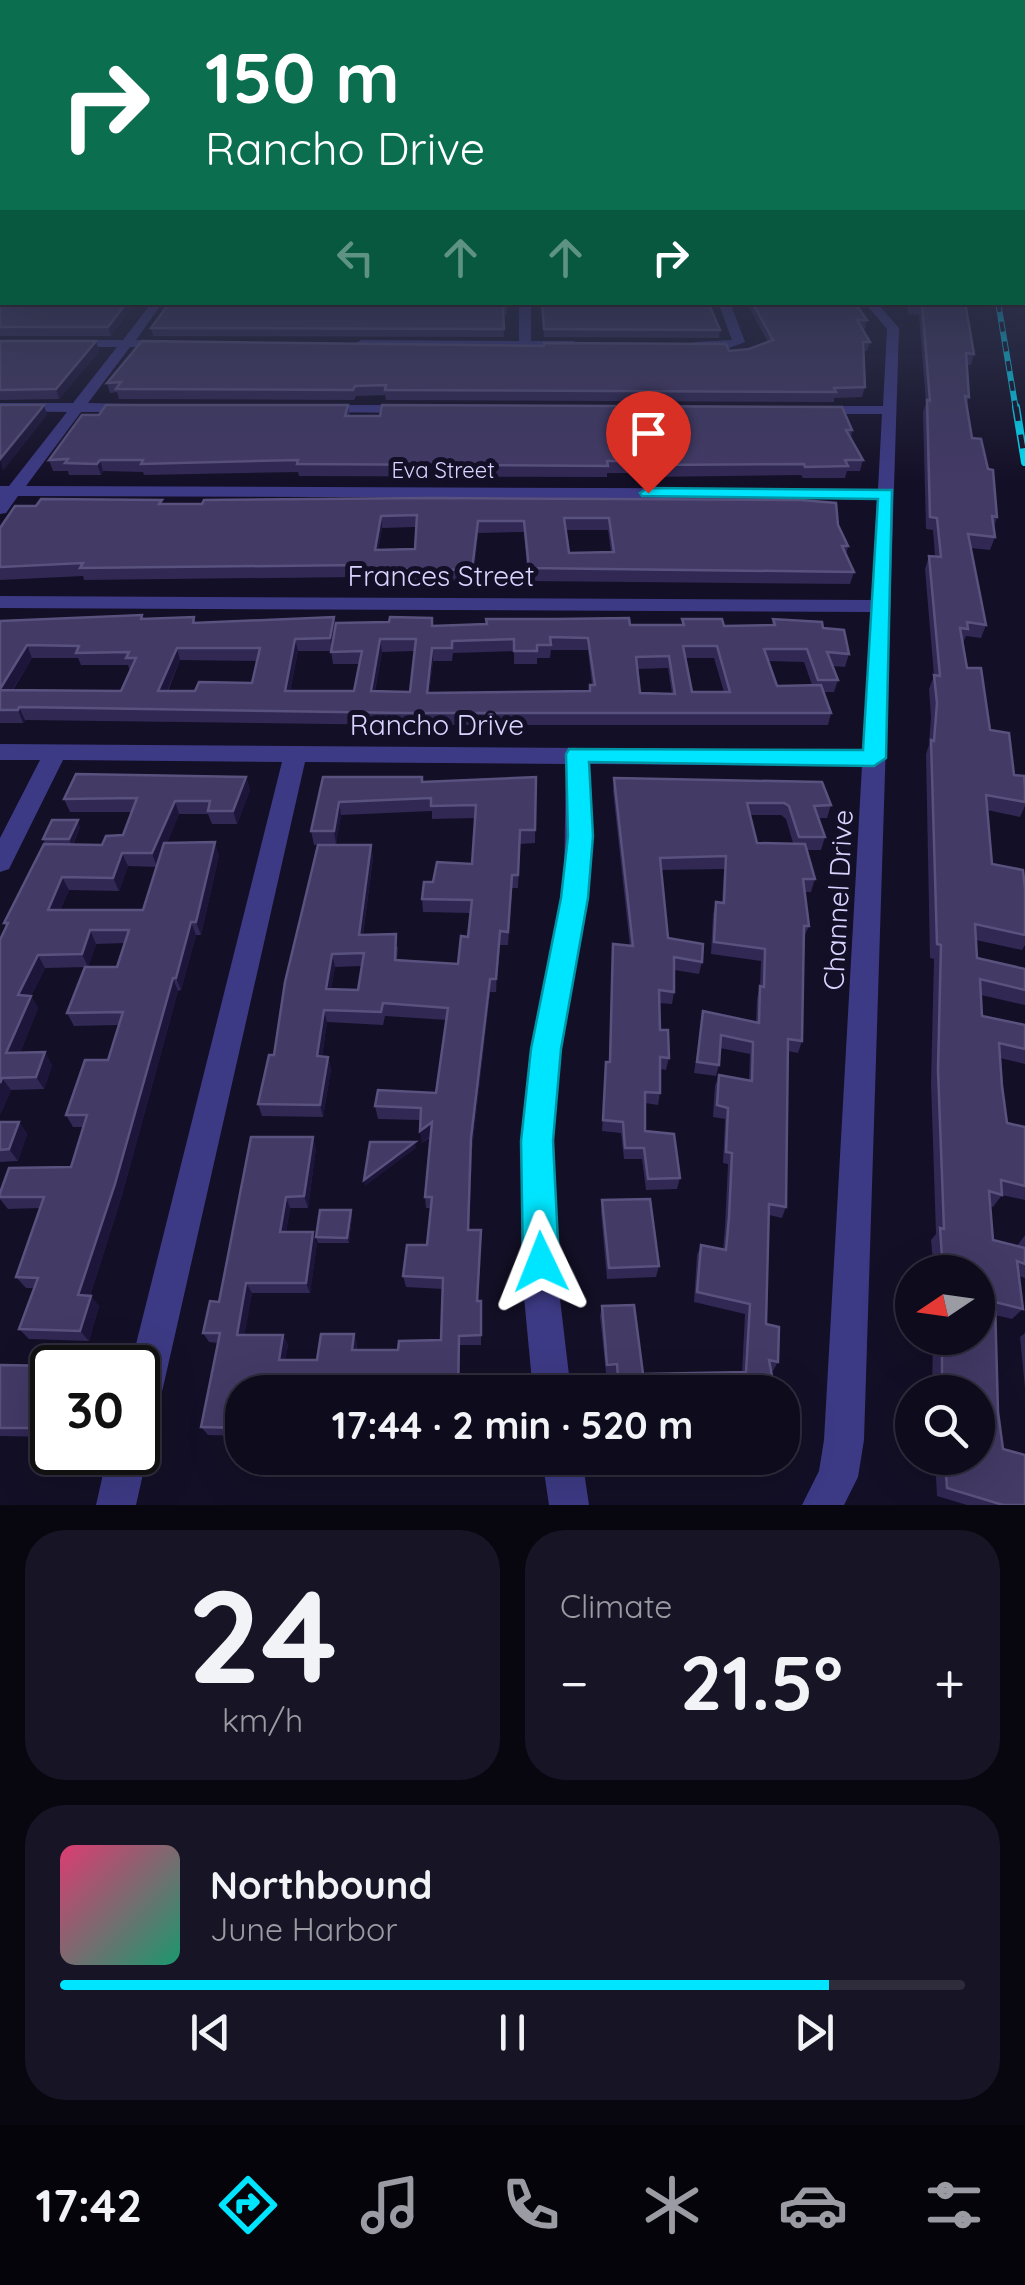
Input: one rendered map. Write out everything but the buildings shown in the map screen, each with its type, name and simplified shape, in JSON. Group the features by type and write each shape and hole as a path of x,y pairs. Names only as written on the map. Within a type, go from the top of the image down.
{"street":[{"path":"674,346 737,342"},
{"name":"Channel Drive","path":"822,1505 838,1477 844,1440 893,342"},
{"path":"54,343 186,344"},
{"path":"0,509 7,491 126,344"},
{"path":"346,344 581,345"},
{"path":"0,408 156,408"},
{"path":"295,408 434,409"},
{"path":"791,410 890,410"},
{"name":"Eva Street","path":"7,491 886,494"},
{"name":"Frances Street","path":"0,602 881,606"},
{"name":"Rancho Drive","path":"0,752 874,758"},
{"path":"0,862 54,753"},
{"path":"154,1345 295,754"},
{"path":"550,1375 537,1141 546,1049 574,898 580,836 577,754"},
{"path":"116,1505 123,1475"},
{"path":"565,1475 569,1505"}],"railway":[{"path":"1005,342 1016,410"},
{"path":"1016,407 1025,462"}],"route":[{"path":"541,1262 537,1141 546,1049 574,898 580,836 577,754 874,758 886,494 648,493"}]}
